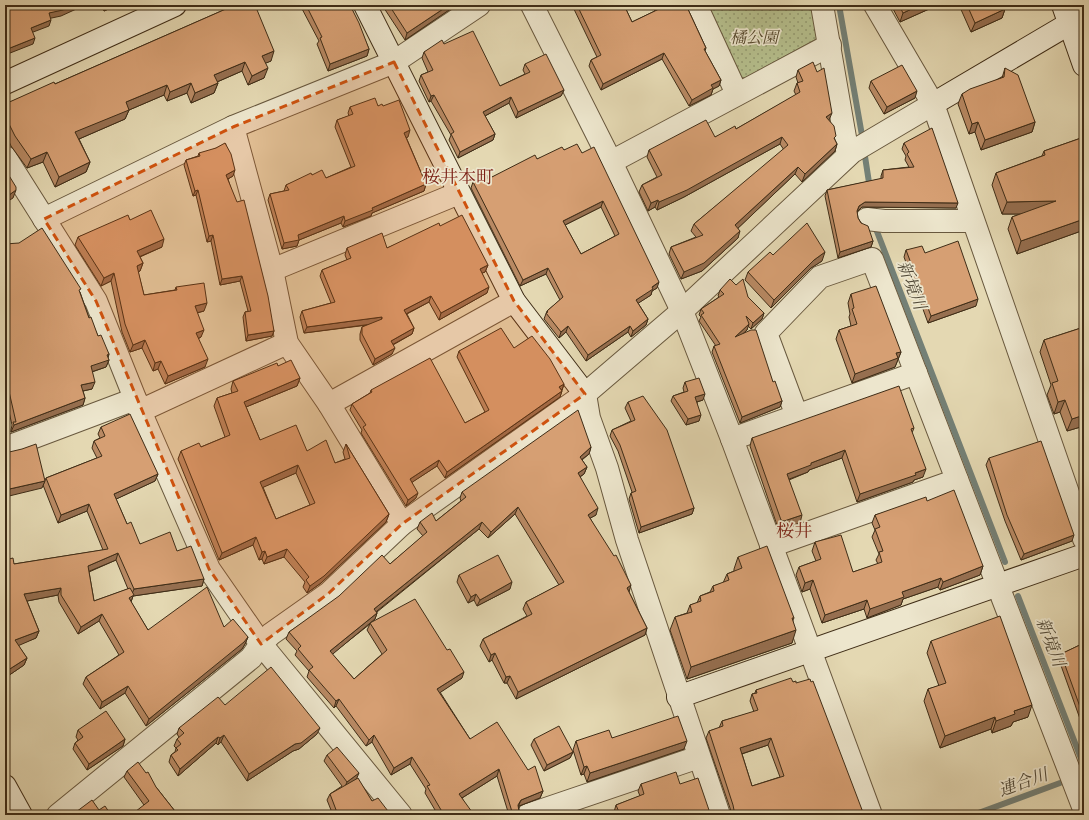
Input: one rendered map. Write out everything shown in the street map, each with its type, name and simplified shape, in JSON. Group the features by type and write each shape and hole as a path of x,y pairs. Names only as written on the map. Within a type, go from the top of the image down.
{"street":[{"path":"5,83 175,5"},
{"path":"365,5 514,301 585,394 589,418 607,468 627,540 678,697 719,815"},
{"path":"44,219 233,127 394,62 479,5"},
{"path":"532,5 611,162 682,311 732,439 871,815"},
{"path":"696,5 737,94"},
{"path":"822,5 830,45 858,148"},
{"path":"875,5 932,104 1084,539"},
{"path":"58,815 251,658 261,644 271,634 328,593 402,524 585,394 682,311 858,148 932,104 1072,15 1084,66"},
{"path":"611,162 830,45"},
{"path":"233,127 272,270 287,343 329,404 402,524"},
{"path":"5,157 96,301 138,405 208,569 261,644 401,815"},
{"path":"272,270 459,192"},
{"path":"873,219 973,221"},
{"path":"797,416 766,333 820,277 872,259 1084,809"},
{"path":"329,404 514,301"},
{"path":"5,448 138,405 287,343"},
{"path":"732,439 916,373"},
{"path":"771,546 957,480"},
{"path":"678,697 1084,555"},
{"path":"528,815 699,758"},
{"path":"5,786 21,815"}],"highlighted area":[{"path":"394,62 514,301 585,394 402,524 329,593 261,644 209,569 96,301 44,219 233,127"}],"green space":[{"name":"橘公園","path":"703,5 816,5 818,38 745,78 736,76"}],"building":[{"path":"5,5 74,5 63,10 49,13 51,20 31,28 35,38 5,50"},
{"path":"235,5 255,5 274,51 262,56 268,68 252,76 245,62 214,75 218,83 195,93 191,83 170,92 167,85 126,102 129,110 75,132 90,162 59,177 47,152 31,159 15,136 5,116 5,104 54,82 55,84"},
{"path":"306,5 350,5 369,49 330,64 320,38 322,37"},
{"path":"389,5 449,5 407,33"},
{"path":"577,5 624,5 632,22 659,9 657,5 686,5 706,48 704,49 721,80 711,85 713,88 692,100 664,53 603,84 591,60 601,55"},
{"path":"899,5 920,5 903,13"},
{"path":"967,5 1004,5 1005,9 975,23"},
{"path":"473,31 500,86 530,72 525,64 546,54 564,90 518,112 511,97 483,112 495,134 460,152 451,134 454,132 434,95 431,96 421,75 433,70 424,52 442,40 444,44"},
{"path":"813,62 817,72 824,68 832,113 826,117 834,126 836,136 834,138 837,144 805,174 798,167 735,225 740,231 704,263 684,272 671,247 703,235 694,224 788,145 782,137 687,190 659,202 658,200 651,203 642,185 662,175 649,150 706,120 715,137 735,126 736,129 800,92 797,83 803,81 798,70"},
{"path":"902,65 917,91 887,107 871,81"},
{"path":"1005,68 1018,75 1035,122 985,140 978,122 972,124 962,94 970,89 1004,77"},
{"path":"375,98 378,106 382,104 383,106 399,100 410,130 404,133 426,184 372,208 373,210 345,221 344,216 298,235 299,240 284,243 270,194 289,190 286,185 311,173 312,175 322,170 326,178 355,166 337,120 353,114 350,107"},
{"path":"932,128 958,203 865,202 859,206 857,211 858,218 861,223 868,226 873,241 840,252 827,190 883,178 883,170 914,167 907,154 909,152 904,143"},
{"path":"1084,137 1084,219 1021,241 1012,217 1056,201 1007,202 996,173 1045,155 1044,151"},
{"path":"225,143 231,154 235,170 226,175 237,202 244,200 268,296 274,331 248,335 245,312 251,311 242,276 222,279 213,235 209,236 198,190 195,191 186,160 200,156 199,153 216,148"},
{"path":"577,144 582,153 594,147 659,282 652,287 653,289 636,300 648,319 633,331 630,326 588,355 568,326 561,332 546,313 563,297 548,268 523,280 473,182 487,175 488,179 535,155 537,159 562,147 564,150","holes":["603,201 619,234 581,254 563,221"]},
{"path":"5,169 16,187 16,190 5,198"},
{"path":"151,210 164,239 137,251 143,263 137,266 144,295 177,290 176,287 204,283 207,303 195,306 204,330 196,333 208,359 168,376 161,361 155,363 145,340 133,345 125,324 114,273 104,278 78,237 128,215 130,220"},
{"path":"462,215 488,265 480,269 489,287 441,313 431,296 404,310 414,328 391,341 395,348 375,359 362,334 362,327 382,319 382,317 307,327 302,311 335,302 322,270 351,258 347,248 382,233 387,248 439,223 440,226"},
{"path":"807,223 825,252 814,260 774,300 748,272 770,252 773,255"},
{"path":"42,228 81,289 79,290 89,318 91,317 98,336 101,335 109,354 107,355 109,360 91,366 95,382 81,385 85,398 14,425 13,422 16,422 8,387 5,388 5,244 19,243"},
{"path":"958,241 978,299 931,316 906,250 922,246 925,253"},
{"path":"730,279 736,285 743,279 748,297 764,313 753,323 746,316 749,324 735,337 751,330 756,330 773,382 775,381 782,401 742,417 714,346 720,344 701,315 704,313 701,309 724,294 720,290"},
{"path":"876,286 901,352 896,353 898,358 855,374 839,330 857,324 852,309 854,308 851,294"},
{"path":"1084,327 1084,415 1072,419 1065,400 1058,402 1052,383 1058,381 1044,340"},
{"path":"501,328 514,348 532,336 550,359 564,384 559,387 562,391 447,472 439,460 410,479 418,493 408,500 363,427 366,425 352,404 372,392 371,390 430,358 465,423 489,410 459,351"},
{"path":"291,360 300,378 244,402 260,440 296,425 307,451 326,440 335,463 350,458 346,444 389,514 324,576 310,586 306,580 309,577 287,549 267,557 265,551 262,552 256,537 222,553 181,451 199,443 201,447 230,435 217,398 238,391 233,381 277,363 278,366","holes":["298,465 315,503 276,519 260,482"]},
{"path":"699,378 705,394 695,397 701,415 688,419 673,396 688,391 685,382"},
{"path":"899,386 914,428 911,429 926,469 915,473 916,475 860,494 845,450 787,474 802,515 784,521 781,520 752,438"},
{"path":"643,396 667,430 694,508 641,527 631,493 636,491 620,445 612,430 635,420 628,402"},
{"path":"578,410 591,447 580,457 587,467 578,473 598,508 588,515 614,556 616,555 631,585 627,588 647,628 518,692 510,676 506,677 495,653 491,655 483,639 532,614 526,602 564,582 518,507 491,532 482,522 374,609 377,613 330,651 354,679 387,650 370,623 415,599 447,650 450,649 464,672 437,689 470,739 497,722 528,770 535,766 543,791 521,800 518,805 521,815 513,815 499,769 459,794 472,812 468,815 444,815 427,786 430,785 412,757 394,768 374,735 369,740 339,699 336,701 309,670 313,667 298,649 301,646 289,632 339,596 382,555 390,564 427,532 420,522 432,513 436,521 466,497 462,492"},
{"path":"130,414 158,474 114,494 127,524 131,522 140,544 170,532 177,551 191,546 204,579 134,589 118,553 88,566 94,601 130,588 134,595 129,598 148,630 207,587 224,627 233,619 248,637 244,642 149,719 128,686 102,702 86,677 124,652 102,614 81,627 61,595 61,588 24,594 39,631 15,640 27,658 5,672 5,560 13,558 14,564 108,549 89,504 61,515 46,478 102,456 94,441 105,436 101,427"},
{"path":"1041,441 1074,535 1024,554 1007,515 989,458"},
{"path":"36,444 45,481 5,490 5,453"},
{"path":"954,490 983,566 943,582 941,578 902,592 904,597 870,609 867,600 825,615 813,580 805,583 799,567 821,559 815,542 841,535 853,572 882,562 879,552 883,551 875,529 880,527 875,515 926,497 927,501"},
{"path":"767,546 794,618 792,618 796,630 691,667 675,617 692,612 690,605 701,601 700,596 714,591 713,586 729,580 727,574 742,568 738,557"},
{"path":"498,555 512,582 480,600 476,594 471,597 459,575"},
{"path":"1000,616 1032,705 1014,711 1015,714 996,721 995,717 945,736 928,689 946,683 931,641"},
{"path":"1084,643 1084,718 1061,654"},
{"path":"271,667 320,728 301,743 295,744 249,774 224,735 220,738 218,737 180,769 171,755 178,750 176,748 181,744 177,739 184,733 179,728 218,697 225,705"},
{"path":"791,678 793,682 796,681 796,683 810,679 811,682 813,681 864,815 732,815 734,810 733,805 709,731 723,726 722,721 758,710 752,694 757,693 756,690","holes":["771,738 784,776 752,786 740,748"]},
{"path":"106,711 125,739 89,764 75,743 83,737 78,730"},
{"path":"678,716 687,741 590,773 587,766 584,767 576,741 609,730 612,738"},
{"path":"559,726 573,752 547,765 534,739"},
{"path":"337,747 359,773 347,782 327,755"},
{"path":"138,762 146,773 148,772 156,787 178,815 131,815 149,801 127,771"},
{"path":"676,772 680,784 698,778 711,815 610,815 619,812 616,805 644,794 641,784"},
{"path":"358,778 372,801 378,798 391,815 338,815 330,794"},
{"path":"92,800 99,810 105,806 111,815 72,815"}],"waterway":[{"name":"新境川","path":"839,5 863,141"},
{"name":"新境川","path":"864,150 870,189"},
{"name":"新境川","path":"871,200 876,229 1005,562"},
{"name":"新境川","path":"1018,596 1084,766"},
{"name":"連合川","path":"973,815 1060,783"}],"district":[{"name":"桜井本町","path":"458,177"},
{"name":"桜井","path":"794,531"}]}
